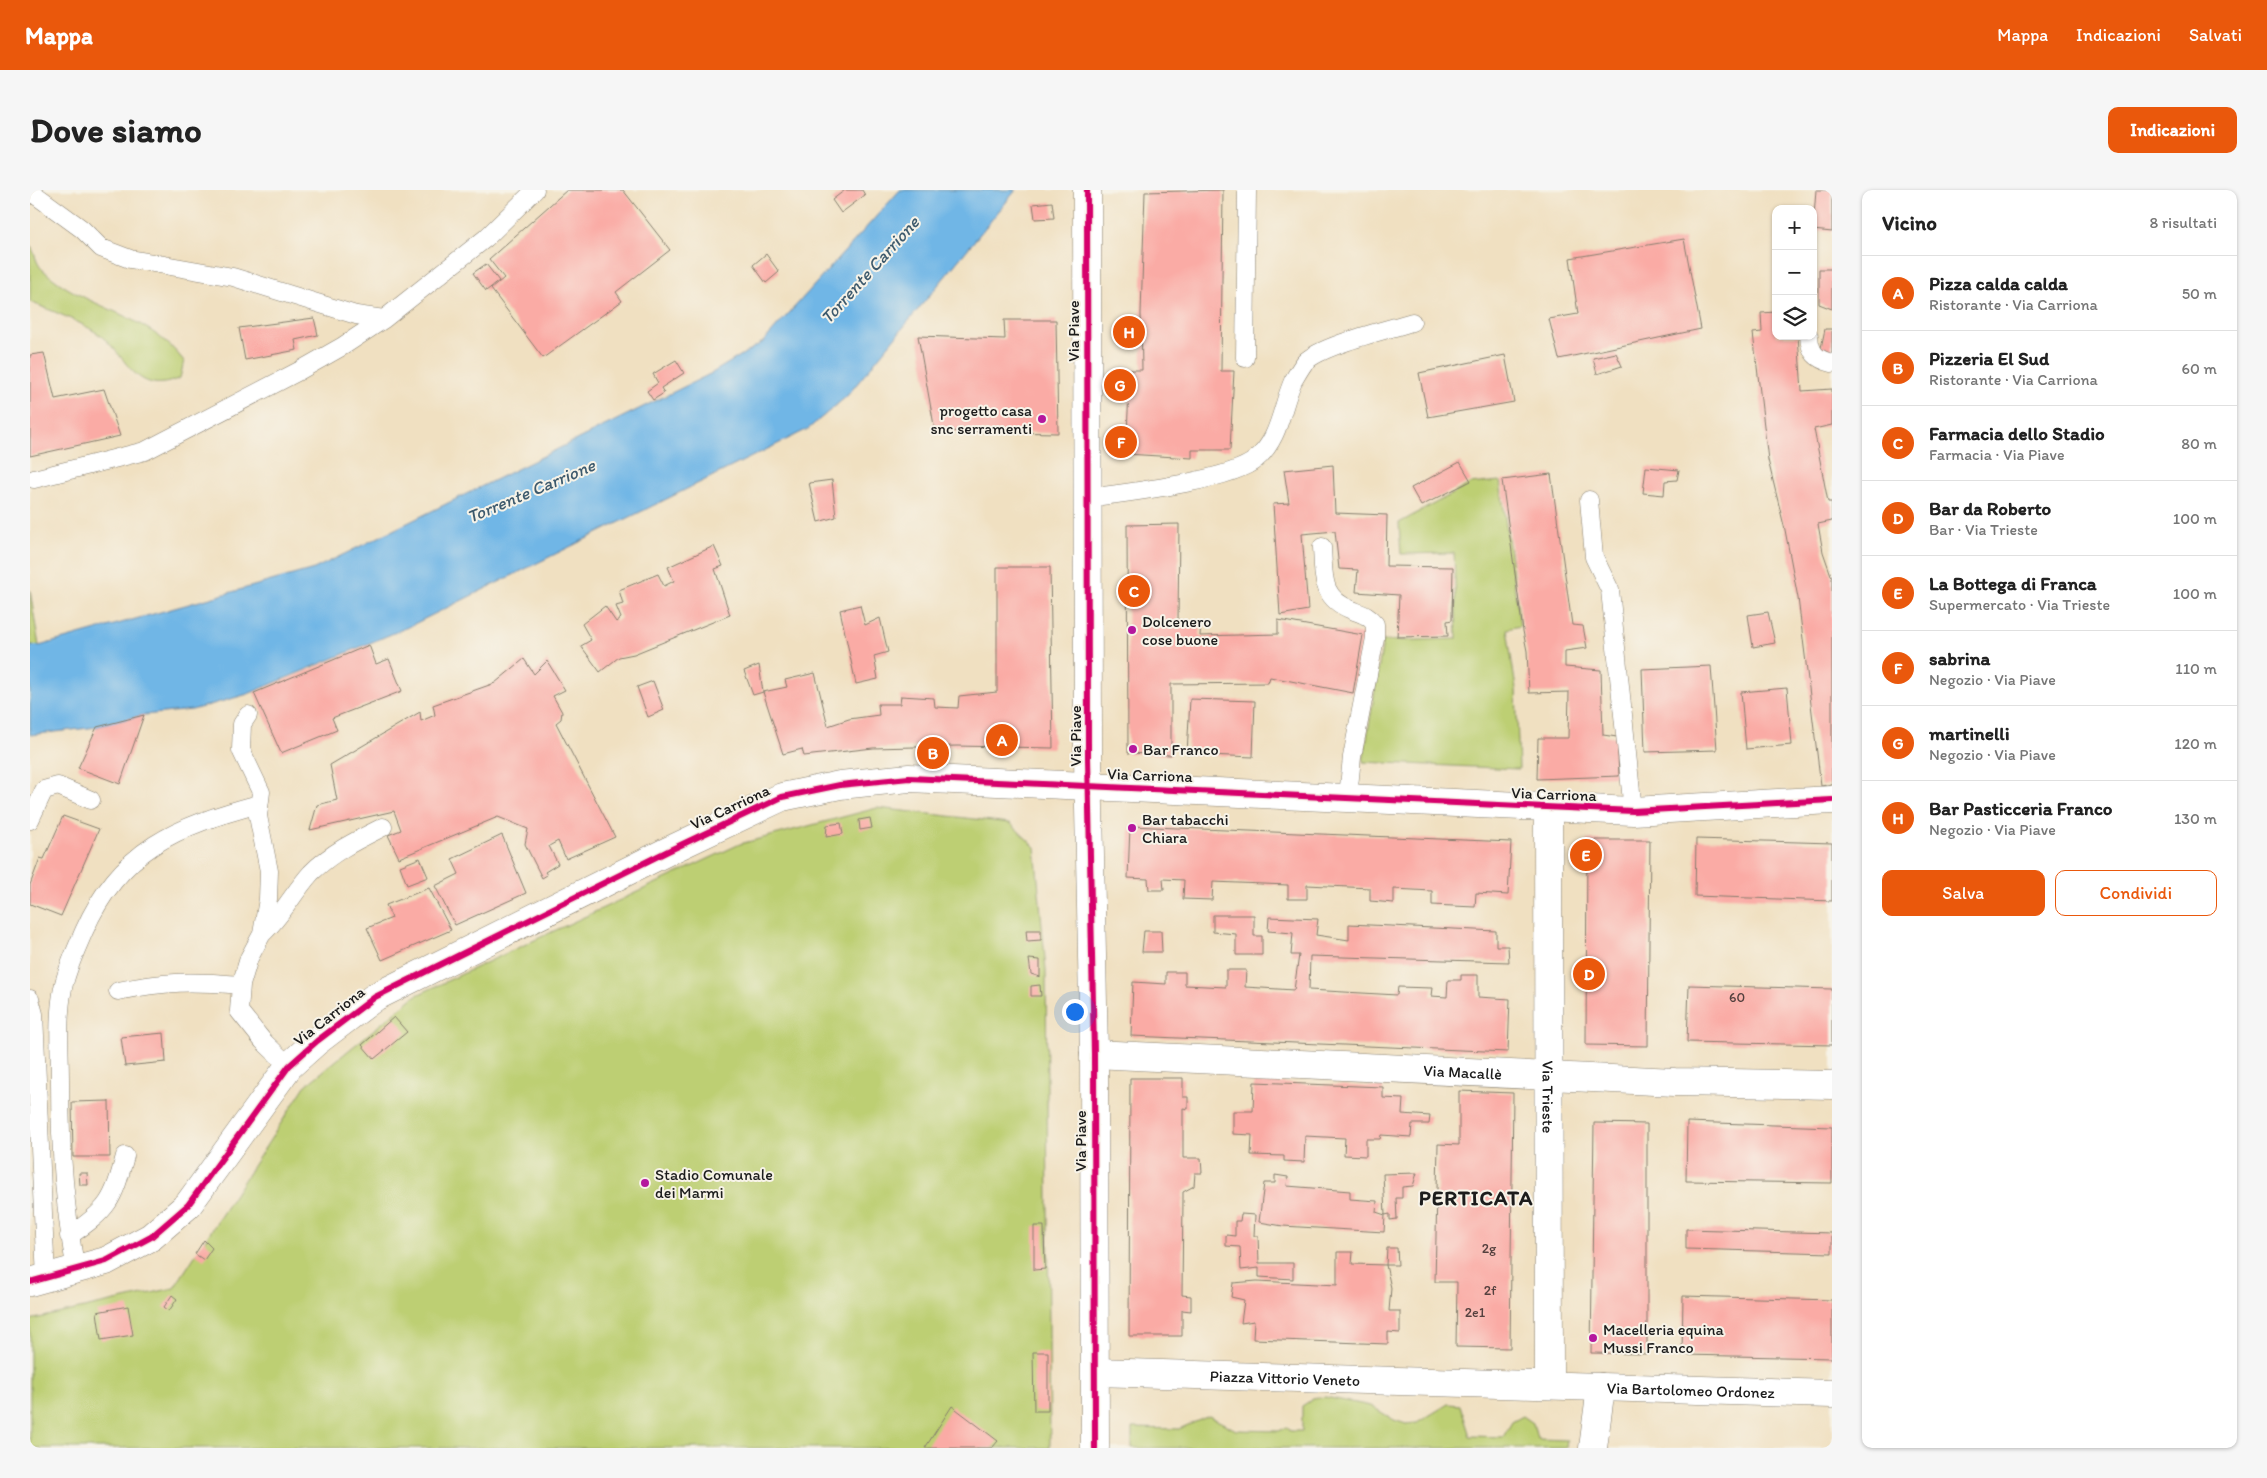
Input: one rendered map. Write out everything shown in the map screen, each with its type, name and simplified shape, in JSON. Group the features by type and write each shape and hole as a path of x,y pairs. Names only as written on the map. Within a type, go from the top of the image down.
{"street":[{"name":"Via Piave","path":"1086,190 1089,786 1094,1054 1096,1372"},
{"name":"Via Carriona","path":"38,1281 106,1260 151,1237 188,1205 289,1066 317,1041 375,997 668,851 782,797 840,785 909,778 1633,811 1832,800"},
{"name":"Via Trieste","path":"1548,808 1550,1076 1549,1385"},
{"name":"Via Macallè","path":"1094,1054 1675,1082 1832,1085"},
{"name":"Piazza Vittorio Veneto","path":"1096,1372 1549,1385"},
{"path":"1095,1448 1096,1372"},
{"name":"Via Bartolomeo Ordonez","path":"1549,1385 1832,1394"},
{"path":"1593,1448 1601,1387"}],"lane":[{"path":"34,480 145,450 299,371 384,319 486,238 535,190"},
{"path":"1245,358 1247,190"},
{"path":"30,191 82,230 101,248 130,260 233,277 356,315 384,319"},
{"path":"1087,498 1154,488 1232,472 1255,461 1269,446 1281,420 1293,381 1306,362 1338,346 1412,322"},
{"path":"1810,340 1814,355 1819,359 1832,363"},
{"path":"1590,500 1594,557 1610,590 1633,811"},
{"path":"1322,547 1325,584 1331,598 1349,609 1368,615 1375,624 1375,638 1352,757 1348,797"},
{"path":"248,715 242,724 241,750 261,792 258,816 269,871 268,898 262,934"},
{"path":"30,820 44,790 58,786 91,800"},
{"path":"76,1270 70,1236 60,1136 60,1015 63,989 71,961 96,904 128,865 185,827 260,804"},
{"path":"289,1066 254,1031 239,1011 240,985 248,958 262,934 277,920 311,874 334,852 383,827"},
{"path":"118,991 155,983 190,980 240,985"},
{"path":"30,999 34,1014 38,1281"},
{"path":"70,1236 96,1218 107,1206 116,1187 125,1156"}],"green space":[{"path":"30,245 40,267 59,283 77,294 134,321 152,331 169,344 184,361 180,378 164,383 152,383 142,379 108,342 97,333 73,320 30,302"},
{"path":"1500,481 1520,626 1507,629 1516,689 1519,769 1363,762 1383,641 1457,639 1454,553 1401,554 1399,523 1470,484"},
{"path":"30,590 39,646 30,645"},
{"name":"Stadio Comunale dei Marmi","path":"877,808 1010,823 1035,847 1046,970 1050,1448 30,1448 30,1320 174,1288 305,1086 415,996 740,844"},
{"path":"1325,1397 1371,1406 1394,1420 1406,1424 1417,1423 1448,1404 1460,1405 1470,1436 1503,1437 1512,1422 1523,1416 1533,1423 1537,1439 1567,1440 1566,1448 1132,1448 1132,1428 1179,1429 1209,1416 1236,1430 1279,1431 1287,1427 1290,1431 1302,1431 1302,1406 1313,1399"}],"water":[{"name":"Torrente Carrione","path":"900,190 1016,190 847,396 808,429 408,627 248,694 192,710 144,715 97,727 30,735 30,645 39,646 314,569 712,373 763,342"}],"building":[{"path":"567,190 623,190 670,250 616,292 622,301 543,358 491,289 504,278 489,259"},
{"path":"845,190 862,190 865,195 841,213 832,200"},
{"path":"1223,190 1221,371 1234,371 1230,450 1192,450 1192,458 1126,454 1130,370 1142,370 1141,313 1145,192"},
{"path":"1816,190 1832,190 1832,232 1817,230 1817,205 1815,205"},
{"path":"1052,202 1054,218 1035,219 1033,204"},
{"path":"1684,239 1701,329 1559,359 1549,319 1578,314 1570,258"},
{"path":"766,254 779,272 766,283 753,265"},
{"path":"486,264 499,281 486,291 473,273"},
{"path":"1819,269 1832,269 1832,309 1819,304"},
{"path":"1772,312 1772,340 1798,340 1802,391 1832,389 1832,425 1814,429 1828,502 1832,502 1832,521 1818,524 1823,552 1832,578 1832,784 1821,786 1798,598 1785,530 1768,460 1753,333 1762,332 1761,313"},
{"path":"314,318 318,335 295,340 297,350 245,360 239,328"},
{"path":"1004,320 1056,320 1058,433 935,431 918,336 1005,339"},
{"path":"1825,329 1832,329 1832,355 1820,353"},
{"path":"44,353 55,399 104,389 120,436 30,456 30,355"},
{"path":"1616,353 1622,366 1597,374 1593,358"},
{"path":"1505,355 1514,402 1428,417 1419,373"},
{"path":"676,360 684,373 661,388 664,393 653,400 647,391 658,383 653,374"},
{"path":"1460,462 1471,481 1421,506 1411,488"},
{"path":"1333,465 1335,513 1387,515 1386,566 1453,567 1452,620 1447,621 1448,636 1397,637 1399,595 1356,592 1358,570 1339,569 1335,531 1302,534 1308,610 1280,615 1273,504 1289,503 1284,470"},
{"path":"1646,467 1679,470 1677,480 1665,481 1664,495 1643,493"},
{"path":"1551,474 1572,625 1583,626 1587,648 1565,651 1565,667 1601,670 1603,735 1617,737 1619,776 1537,779 1538,738 1568,738 1569,692 1529,693 1527,651 1502,480"},
{"path":"832,480 836,517 818,522 809,483"},
{"path":"1179,524 1178,623 1201,623 1200,636 1278,634 1278,620 1363,635 1353,693 1270,677 1268,683 1171,684 1171,755 1128,753 1127,525"},
{"path":"714,546 723,566 715,569 730,615 634,654 619,657 600,672 581,646 591,640 582,624 605,606 616,622 621,618 616,606 623,604 619,590 658,574 664,586 674,581 668,567"},
{"path":"997,567 1050,567 1053,748 957,746 873,748 804,756 802,749 783,754 763,692 787,687 785,680 815,673 828,726 849,719 879,715 878,704 900,704 901,696 934,698 935,707 958,708 959,696 997,692"},
{"path":"860,605 865,625 880,618 888,652 874,656 878,679 856,684 840,610"},
{"path":"1768,612 1775,643 1753,647 1748,615"},
{"path":"369,645 376,664 389,659 402,691 332,718 337,730 281,753 254,693"},
{"path":"524,659 534,674 547,661 565,690 553,696 562,712 561,719 556,723 615,837 566,859 558,841 549,846 558,864 545,872 547,875 542,878 525,844 528,829 498,817 399,858 388,835 401,830 394,811 310,830 317,805 337,800 330,765 420,712 421,721 435,715 433,705 495,683"},
{"path":"759,665 763,692 753,695 744,671"},
{"path":"1711,666 1717,750 1645,752 1642,669"},
{"path":"653,681 664,710 648,717 637,687"},
{"path":"1787,688 1792,745 1746,749 1741,692"},
{"path":"1190,699 1255,701 1253,757 1187,754"},
{"path":"144,715 120,784 78,768 97,727"},
{"path":"63,816 99,829 61,916 30,904 30,885 40,858 44,859"},
{"path":"870,818 872,828 860,830 859,820"},
{"path":"841,823 843,834 826,837 827,825"},
{"path":"1130,826 1511,842 1508,895 1476,893 1475,907 1432,905 1432,891 1394,889 1394,903 1370,901 1370,888 1307,885 1307,899 1288,899 1288,885 1213,882 1212,900 1183,899 1184,880 1163,879 1164,890 1149,890 1148,879 1128,878"},
{"path":"502,835 526,893 455,925 435,886 459,874 452,859"},
{"path":"1696,839 1832,843 1832,901 1695,896"},
{"path":"1587,840 1650,840 1648,1046 1586,1045"},
{"path":"420,858 428,877 407,885 400,866"},
{"path":"429,888 451,930 382,960 367,928 392,918 386,905"},
{"path":"1213,915 1254,915 1254,936 1262,936 1262,955 1236,955 1236,934 1213,932"},
{"path":"1269,917 1318,919 1316,935 1349,940 1349,924 1496,931 1496,946 1508,946 1509,962 1310,956 1309,990 1397,995 1398,987 1432,988 1431,996 1447,997 1448,980 1461,980 1461,975 1478,975 1478,997 1510,999 1508,1052 1131,1036 1133,982 1166,984 1166,972 1185,972 1185,985 1226,987 1226,970 1246,970 1245,987 1294,990 1299,955 1291,955 1293,933 1268,931"},
{"path":"1026,930 1041,930 1041,940 1027,941"},
{"path":"1144,931 1161,931 1162,952 1142,952"},
{"path":"1029,959 1040,960 1040,977 1031,974"},
{"path":"1040,985 1041,996 1031,996 1031,986"},
{"path":"1689,985 1832,989 1832,1045 1687,1042"},
{"path":"394,1017 407,1032 374,1059 362,1045"},
{"path":"164,1033 166,1062 125,1066 121,1037"},
{"path":"1130,1078 1183,1078 1183,1097 1188,1097 1188,1109 1183,1108 1183,1158 1201,1158 1202,1173 1195,1173 1194,1186 1183,1192 1182,1295 1191,1296 1191,1311 1182,1310 1182,1336 1129,1336"},
{"path":"1254,1082 1383,1087 1383,1098 1403,1099 1402,1114 1430,1116 1429,1124 1412,1124 1411,1137 1381,1135 1380,1139 1366,1139 1366,1156 1344,1155 1345,1138 1305,1136 1304,1162 1284,1161 1284,1156 1251,1155 1252,1135 1233,1134 1233,1111 1253,1111"},
{"path":"1459,1091 1513,1093 1510,1348 1456,1347 1457,1282 1435,1282 1438,1144 1459,1145"},
{"path":"109,1101 110,1157 73,1157 72,1102"},
{"path":"1687,1122 1832,1127 1832,1183 1686,1181"},
{"path":"1594,1123 1647,1124 1647,1354 1591,1353"},
{"path":"79,1173 87,1173 88,1185 80,1185"},
{"path":"1417,1173 1413,1186 1402,1187 1402,1198 1396,1198 1397,1219 1390,1220 1390,1214 1385,1215 1383,1174"},
{"path":"1275,1175 1288,1177 1287,1186 1350,1191 1350,1199 1377,1201 1376,1212 1385,1215 1384,1232 1283,1226 1259,1222 1264,1183 1275,1183"},
{"path":"1241,1214 1255,1215 1254,1236 1258,1236 1259,1263 1293,1263 1293,1279 1259,1277 1259,1268 1241,1270 1240,1247 1226,1246 1226,1235 1235,1236 1235,1221 1240,1221"},
{"path":"1034,1226 1044,1226 1045,1269 1034,1270"},
{"path":"1686,1229 1832,1233 1832,1253 1686,1249"},
{"path":"204,1240 212,1248 204,1260 195,1254"},
{"path":"1387,1248 1397,1248 1398,1265 1386,1265"},
{"path":"1337,1252 1353,1252 1352,1264 1386,1265 1391,1288 1389,1311 1400,1311 1400,1333 1388,1332 1388,1344 1253,1339 1254,1321 1241,1323 1244,1300 1231,1297 1233,1283 1257,1281 1337,1285"},
{"path":"172,1295 177,1299 169,1311 164,1307"},
{"path":"1683,1296 1832,1300 1832,1358 1682,1355"},
{"path":"128,1306 133,1335 101,1340 97,1312"},
{"path":"1033,1352 1048,1352 1048,1411 1034,1411"},
{"path":"952,1406 998,1441 992,1448 925,1448"}],"cycle path":[{"path":"1087,190 1088,758 1094,1054 1095,1448"},
{"path":"30,1282 106,1261 151,1237 188,1205 289,1066 317,1041 375,997 668,851 782,797 840,785 909,778 1633,811 1832,800"}],"place":[{"name":"Bar Pasticceria Franco","path":"1129,332"},
{"name":"martinelli","path":"1120,385"},
{"name":"progetto casa snc serramenti","path":"1042,419"},
{"name":"sabrina","path":"1121,442"},
{"name":"Farmacia dello Stadio","path":"1134,591"},
{"name":"Dolcenero cose buone","path":"1132,630"},
{"name":"Pizza calda calda","path":"1002,740"},
{"name":"Bar Franco","path":"1133,749"},
{"name":"Pizzeria El Sud","path":"933,753"},
{"name":"Bar tabacchi Chiara","path":"1132,828"},
{"name":"La Bottega di Franca","path":"1586,855"},
{"name":"Bar da Roberto","path":"1589,974"},
{"name":"Stadio Comunale dei Marmi","path":"645,1183"},
{"name":"Macelleria equina Mussi Franco","path":"1593,1338"}],"district":[{"name":"PERTICATA","path":"1476,1197"}]}
